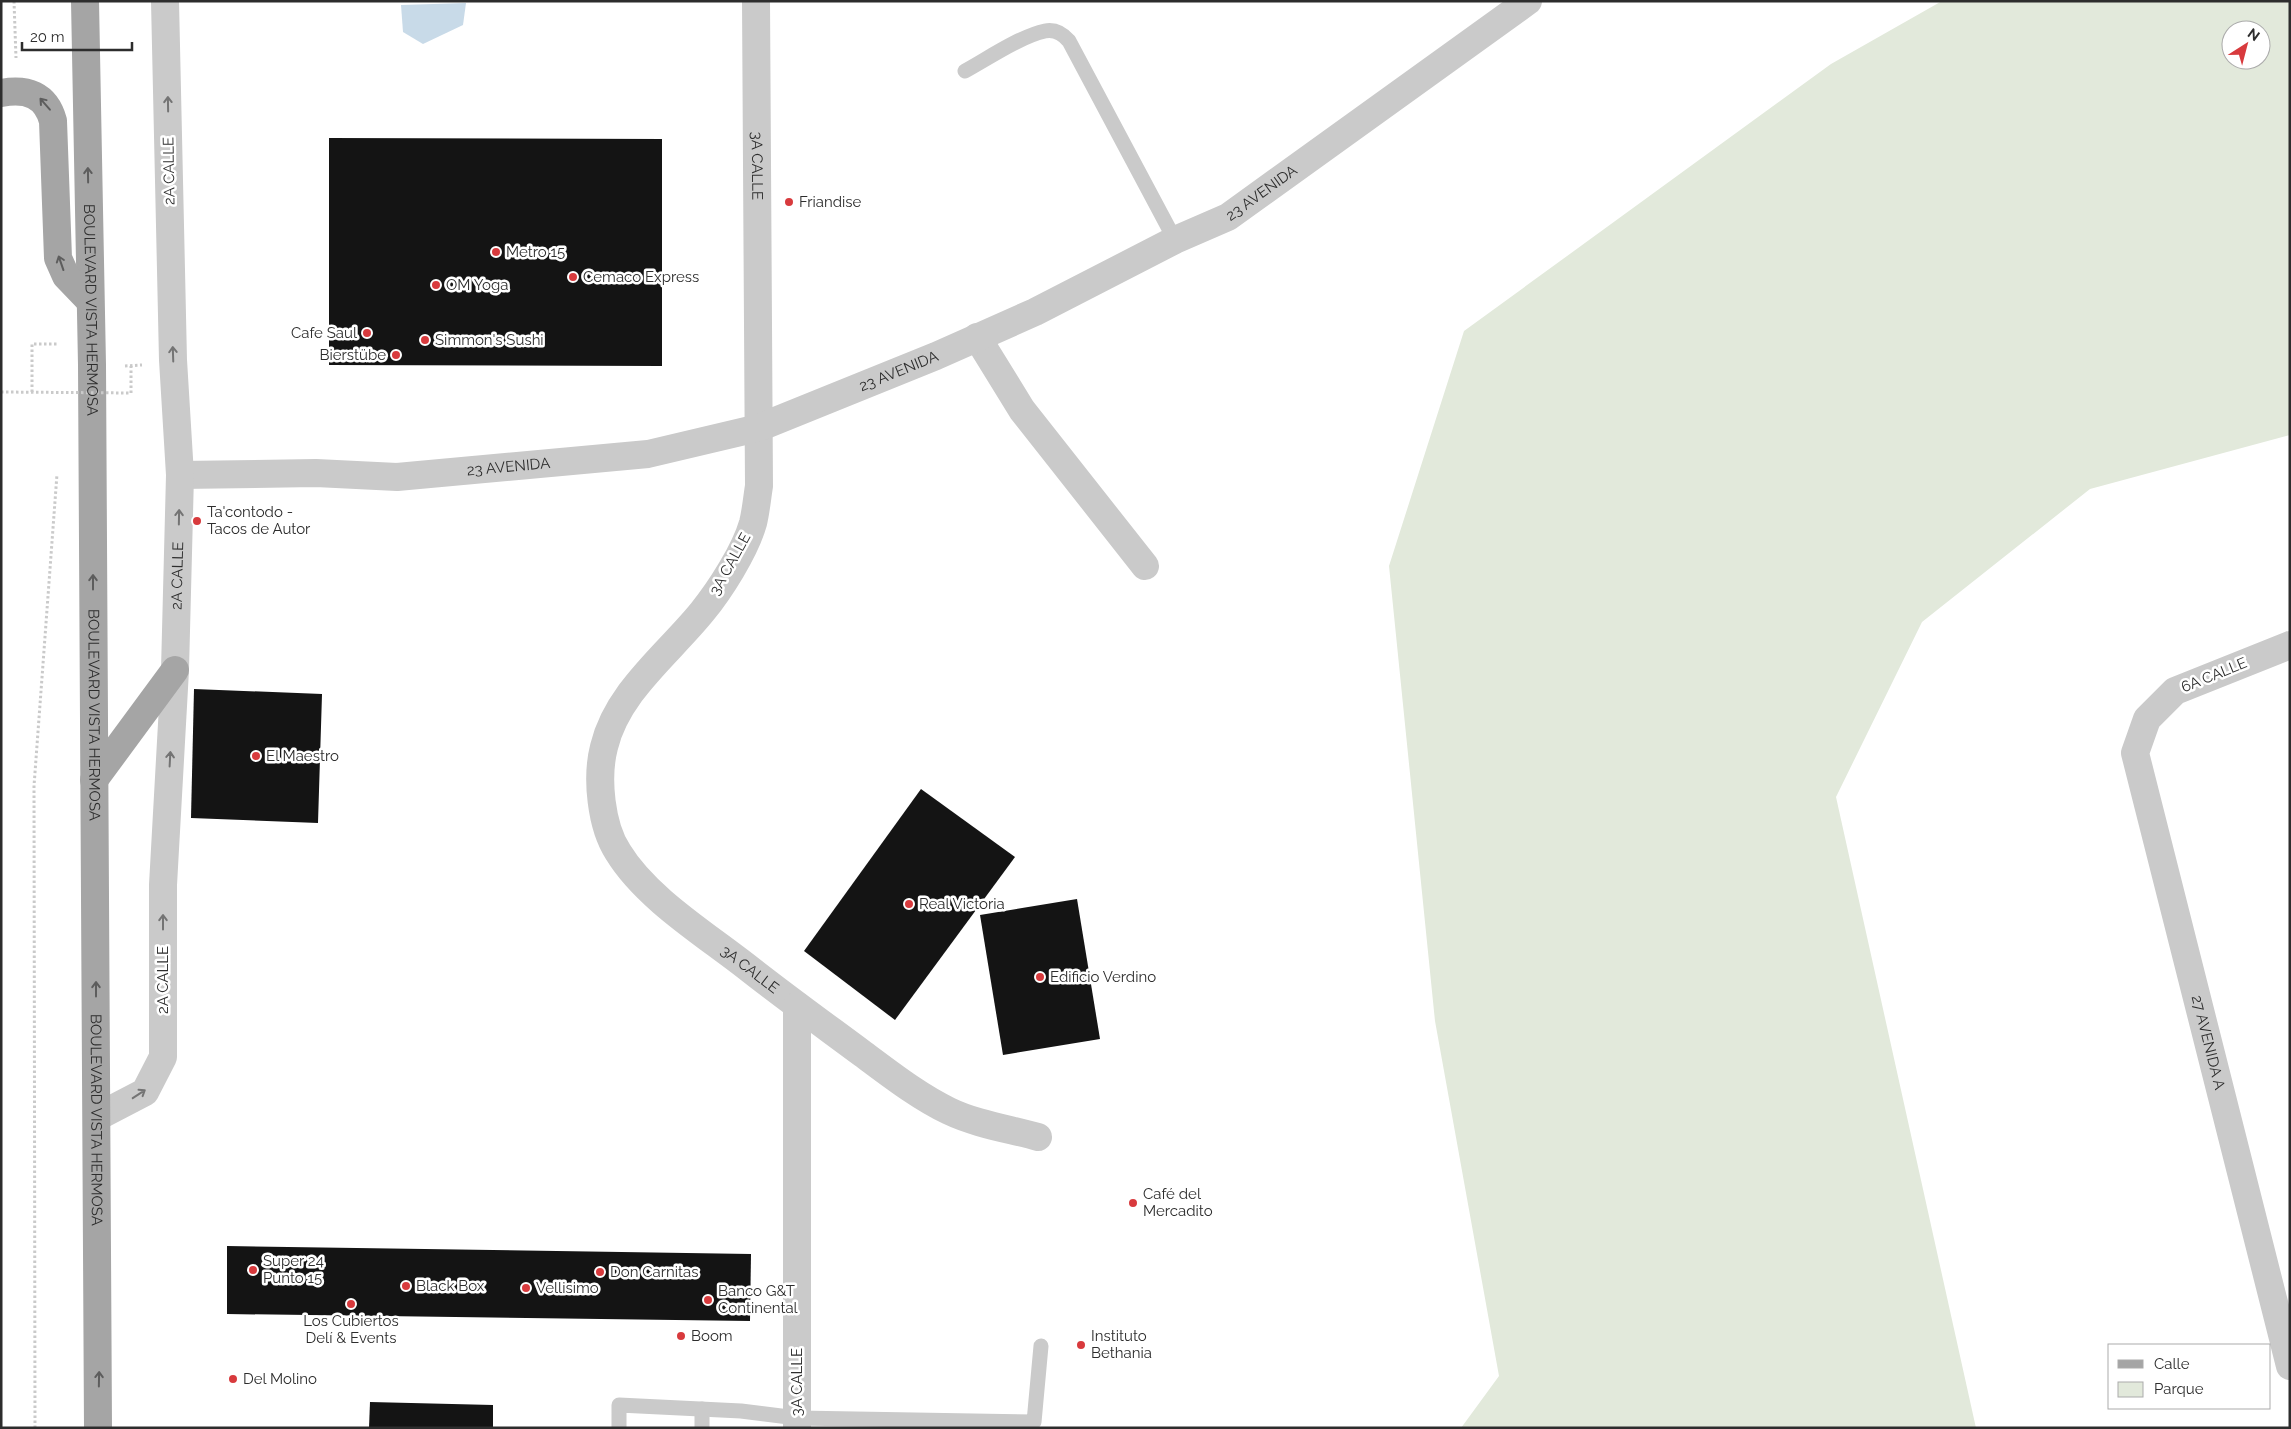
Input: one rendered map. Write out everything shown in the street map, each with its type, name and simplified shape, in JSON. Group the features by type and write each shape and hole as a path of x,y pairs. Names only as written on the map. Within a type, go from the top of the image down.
{"main road":[{"name":"BOULEVARD VISTA HERMOSA","path":"86,1 92,365 98,1428"},
{"path":"9,92 38,96 50,110 53,121 58,258 66,276 90,301"},
{"path":"94,780 175,670"}],"street":[{"name":"2A CALLE","path":"97,1117 145,1092 163,1057 163,885 175,670 180,475 173,360 165,1"},
{"name":"3A CALLE","path":"756,1 759,486 752,524 738,558 703,612 653,666 629,697 612,725 604,747 600,772 601,798 617,851 634,874 687,921 797,1006 906,1086 950,1112 1038,1137"},
{"name":"23 AVENIDA","path":"180,475 316,473 396,477 648,454 758,428 1035,312 1176,240 1228,217 1528,1"},
{"path":"977,337 1022,410 1145,566"},
{"name":"6A CALLE","path":"2147,719 2175,692 2290,645"},
{"name":"27 AVENIDA A","path":"2147,719 2135,753 2290,1366"},
{"name":"3A CALLE","path":"797,1006 797,1423"}],"lane":[{"path":"965,71 1012,45 1046,30 1061,33 1069,40 1176,240"},
{"path":"618,1428 619,1405 702,1409 797,1423 1034,1422 1041,1346"},
{"path":"702,1409 702,1428"}],"path":[{"path":"9,92 14,1"},
{"path":"32,392 32,344 64,344"},
{"path":"92,365 131,366 173,360"},
{"path":"1,392 131,393 131,366"},
{"path":"64,401 65,391"},
{"path":"35,1428 34,786 58,470"}],"green space":[{"path":"1942,1 2290,1 2290,435 2090,489 1922,622 1836,797 1976,1428 1461,1428 1499,1376 1435,1021 1389,566 1464,331 1831,64"}],"water":[{"path":"466,3 463,25 423,44 403,32 401,5"}],"building":[{"name":"Metro 15","path":"329,138 662,139 662,366 329,365"},
{"name":"El Maestro","path":"194,689 322,694 318,823 191,818"},
{"name":"Real Victoria","path":"921,789 1015,857 895,1020 804,951"},
{"name":"Edificio Verdino","path":"1077,899 1100,1039 1003,1055 980,915"},
{"path":"227,1246 751,1254 750,1321 227,1314"},
{"path":"370,1402 493,1405 493,1428 369,1428"}],"place":[{"name":"Friandise","path":"789,202"},
{"name":"Metro 15","path":"496,252"},
{"name":"Cemaco Express","path":"573,277"},
{"name":"OM Yoga","path":"436,285"},
{"name":"Cafe Saul","path":"367,333"},
{"name":"Simmon's Sushi","path":"425,340"},
{"name":"Bierstübe","path":"396,355"},
{"name":"Ta'contodo - Tacos de Autor","path":"197,521"},
{"name":"El Maestro","path":"256,756"},
{"name":"Real Victoria","path":"909,904"},
{"name":"Edificio Verdino","path":"1040,977"},
{"name":"Café del Mercadito","path":"1133,1203"},
{"name":"Super 24 Punto 15","path":"253,1270"},
{"name":"Don Carnitas","path":"600,1272"},
{"name":"Black Box","path":"406,1286"},
{"name":"Vellisimo","path":"526,1288"},
{"name":"Banco G&T Continental","path":"708,1300"},
{"name":"Los Cubiertos Delí & Events","path":"351,1304"},
{"name":"Boom","path":"681,1336"},
{"name":"Instituto Bethania","path":"1081,1345"},
{"name":"Del Molino","path":"233,1379"}]}
